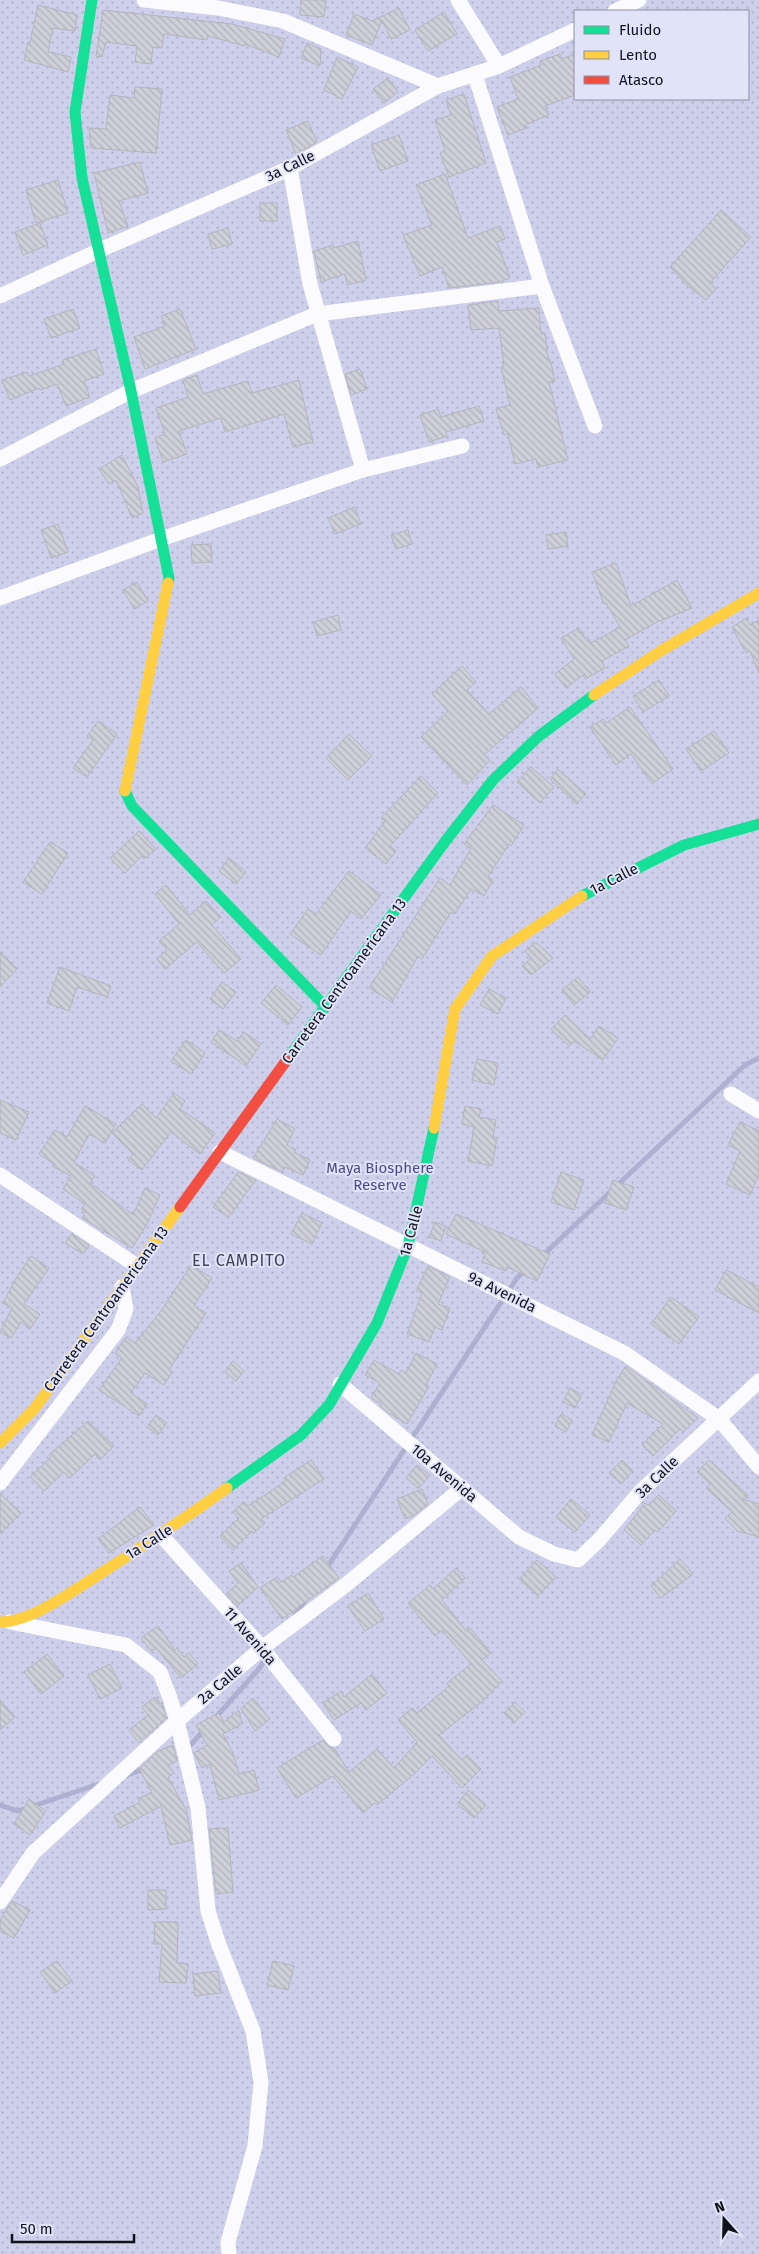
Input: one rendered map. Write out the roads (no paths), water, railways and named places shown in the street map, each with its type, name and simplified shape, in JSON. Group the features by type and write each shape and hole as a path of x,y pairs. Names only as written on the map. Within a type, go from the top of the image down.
{"main road":[{"path":"92,0 75,112 82,178 131,391 169,578 125,793 132,806 325,1006"},
{"name":"Carretera Centroamericana 13","path":"0,1444 35,1408 444,843 510,763 558,720 618,677 759,593"},
{"name":"1a Calle","path":"5,1622 55,1602 161,1536 301,1435 329,1405 377,1323 408,1246 431,1148 455,1009 492,956 593,888 684,845 759,824"}],"street":[{"path":"144,0 218,8 283,20 438,86"},
{"path":"458,0 499,66"},
{"path":"617,10 639,0"},
{"name":"3a Calle","path":"0,296 100,250 290,168 438,86 499,66 574,30"},
{"path":"475,75 542,286 595,426"},
{"path":"290,168 317,314 363,470"},
{"path":"0,459 131,391 317,314 542,286"},
{"path":"0,598 161,539 363,470 462,446"},
{"path":"731,1094 759,1111"},
{"name":"9a Avenida","path":"220,1152 624,1353 720,1419 759,1467"},
{"path":"0,1175 137,1266"},
{"path":"0,1483 118,1330 126,1309 122,1287"},
{"name":"3a Calle","path":"554,1554 578,1560 599,1540 640,1492 759,1381"},
{"name":"10a Avenida","path":"340,1384 520,1537 554,1554"},
{"name":"2a Calle","path":"0,1902 33,1853 177,1721 262,1648 347,1584 462,1488"},
{"name":"11 Avenida","path":"161,1536 262,1648 334,1739"},
{"path":"5,1622 126,1645 160,1672 177,1721 198,1808 208,1911 219,1945 253,2031 261,2082 254,2146 228,2242 229,2254"}],"waterway":[{"path":"541,1257 745,1065 759,1058"},
{"path":"326,1569 517,1278 527,1269"},
{"path":"294,1617 306,1599"},
{"path":"216,1717 259,1669 267,1657"},
{"path":"187,1749 205,1729"},
{"path":"124,1776 145,1769"},
{"path":"0,1805 18,1811 102,1783"}],"district":[{"name":"EL CAMPITO","path":"239,1260"}],"park label":[{"name":"Maya Biosphere Reserve","path":"380,1176"}]}
